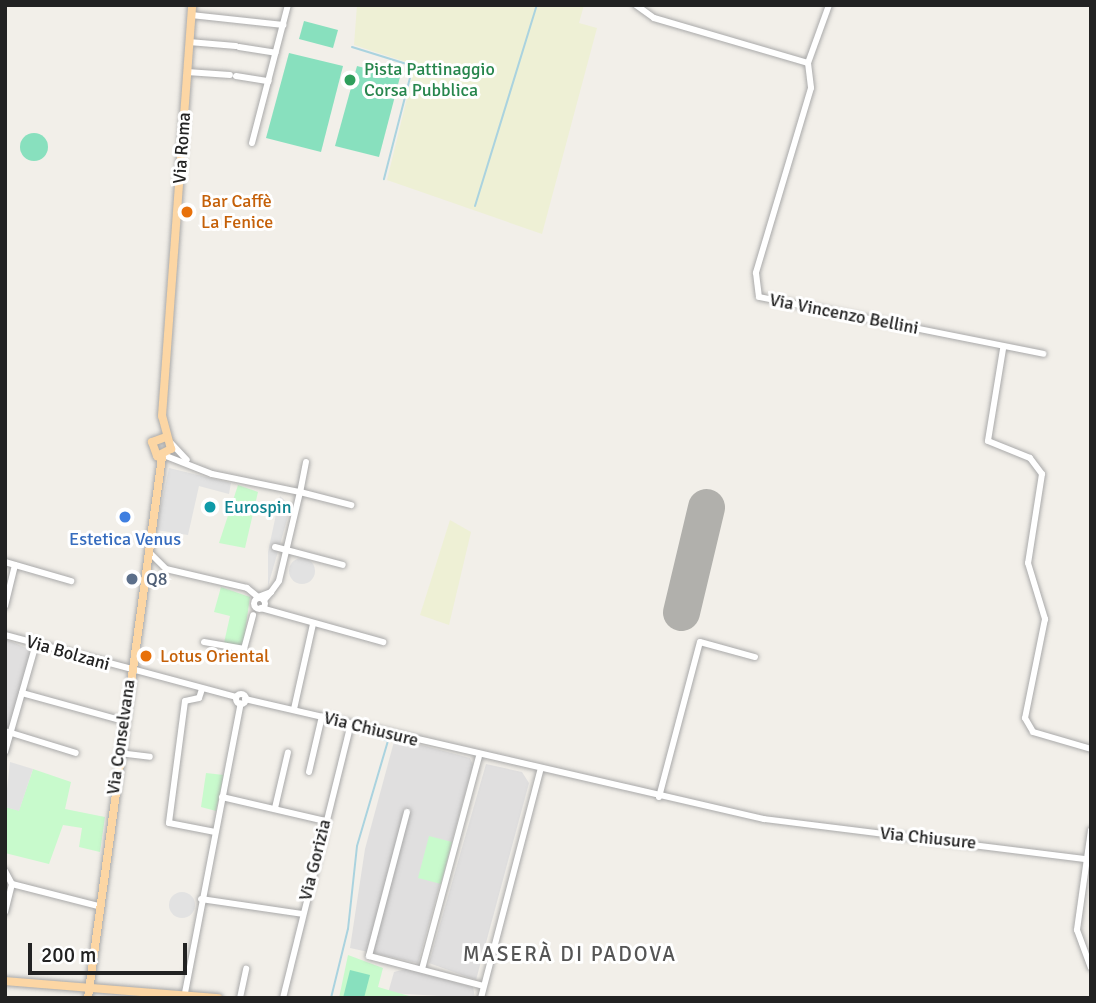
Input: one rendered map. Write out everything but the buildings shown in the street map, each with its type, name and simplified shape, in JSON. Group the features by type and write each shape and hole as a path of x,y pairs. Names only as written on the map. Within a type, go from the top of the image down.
{"main road":[{"name":"Via Roma","path":"164,439 162,416 191,10"},
{"name":"Via Conselvana","path":"88,998 155,475 164,439"},
{"path":"161,456 164,439"},
{"path":"5,981 218,998"}],"street":[{"path":"252,144 288,5"},
{"path":"636,5 654,18 808,63 829,5"},
{"path":"191,10 283,25"},
{"path":"189,42 276,53"},
{"name":"Via Vincenzo Bellini","path":"808,63 811,88 756,273 760,297 964,335 1003,349 1043,354"},
{"path":"187,72 269,81"},
{"path":"1003,349 988,441 1030,458 1042,474 1028,563 1045,619 1025,718 1033,732 1091,749"},
{"path":"164,439 189,462 212,474 351,505"},
{"path":"161,456 189,462"},
{"path":"204,642 244,649 253,615 259,603 271,592 287,549 306,462"},
{"path":"146,547 166,569 247,588 259,603 275,615 383,642"},
{"path":"275,547 343,565"},
{"path":"5,562 71,581"},
{"path":"5,606 15,565"},
{"path":"141,582 166,569"},
{"path":"294,709 313,624"},
{"name":"Via Bolzani","path":"5,635 130,672"},
{"path":"659,797 700,642 755,657"},
{"path":"5,752 8,732 36,644"},
{"name":"Via Chiusure","path":"130,672 236,697 243,701 294,709 540,771 764,819 1086,859"},
{"path":"202,689 199,698 185,701 169,823 215,832"},
{"path":"22,693 124,721"},
{"path":"184,995 201,899 243,701"},
{"path":"309,772 322,716"},
{"name":"Via Gorizia","path":"283,998 351,724"},
{"path":"8,732 76,753"},
{"path":"275,808 288,752"},
{"path":"120,753 150,757"},
{"path":"422,969 479,756"},
{"path":"481,998 540,771"},
{"path":"222,797 325,821"},
{"path":"407,812 369,956 483,986"},
{"path":"1091,830 1077,930 1091,968"},
{"path":"5,872 12,884 5,912"},
{"path":"12,884 98,906"},
{"path":"201,899 302,914"},
{"path":"240,998 246,969"}],"shaded area":[{"path":"169,468 231,483 229,494 199,486 188,535 156,530"},
{"path":"280,496 291,506 268,586 268,552"},
{"path":"302,558 312,561 315,571 312,581 302,584 292,581 289,571 292,561"},
{"path":"5,639 31,650 9,727 5,727"},
{"path":"395,738 470,758 473,765 418,963 350,948 365,849"},
{"path":"10,762 33,769 19,811 5,807"},
{"path":"486,764 522,772 529,783 476,980 429,963"},
{"path":"182,892 191,896 195,905 191,914 182,918 173,914 169,905 173,896"},
{"path":"406,969 473,987 475,998 388,993 394,972"}],"green space":[{"path":"357,5 584,5 579,23 597,28 542,234 387,180 415,65 354,45"},
{"path":"304,21 338,30 333,48 299,39"},
{"path":"289,53 343,66 321,152 266,138"},
{"path":"357,66 400,77 379,157 335,146"},
{"path":"34,133 44,137 48,147 44,157 34,161 24,157 20,147 24,137"},
{"path":"238,485 258,492 245,548 219,543"},
{"path":"450,520 471,532 449,625 420,615"},
{"path":"221,587 250,597 243,646 224,643 230,616 214,612"},
{"path":"33,769 71,782 65,809 105,817 100,852 79,847 82,828 63,825 49,864 5,853 5,807 19,810"},
{"path":"206,773 224,775 216,811 201,807"},
{"path":"429,836 452,842 441,884 418,878"},
{"path":"348,955 383,968 378,987 416,998 339,998"},
{"path":"350,970 370,975 364,998 343,998"}],"waterway":[{"path":"475,206 537,5"},
{"path":"352,47 413,66 384,179"},
{"path":"331,998 348,929 357,846 388,741 368,735"}],"runway":[{"path":"681,612 706,507"}],"place":[{"name":"Pista Pattinaggio Corsa Pubblica","path":"350,80"},
{"name":"Bar Caffè La Fenice","path":"187,212"},
{"name":"Eurospin","path":"210,507"},
{"name":"Estetica Venus","path":"125,517"},
{"name":"Q8","path":"132,579"},
{"name":"Lotus Oriental","path":"146,656"}],"district":[{"name":"MASERÀ DI PADOVA","path":"570,954"}]}
